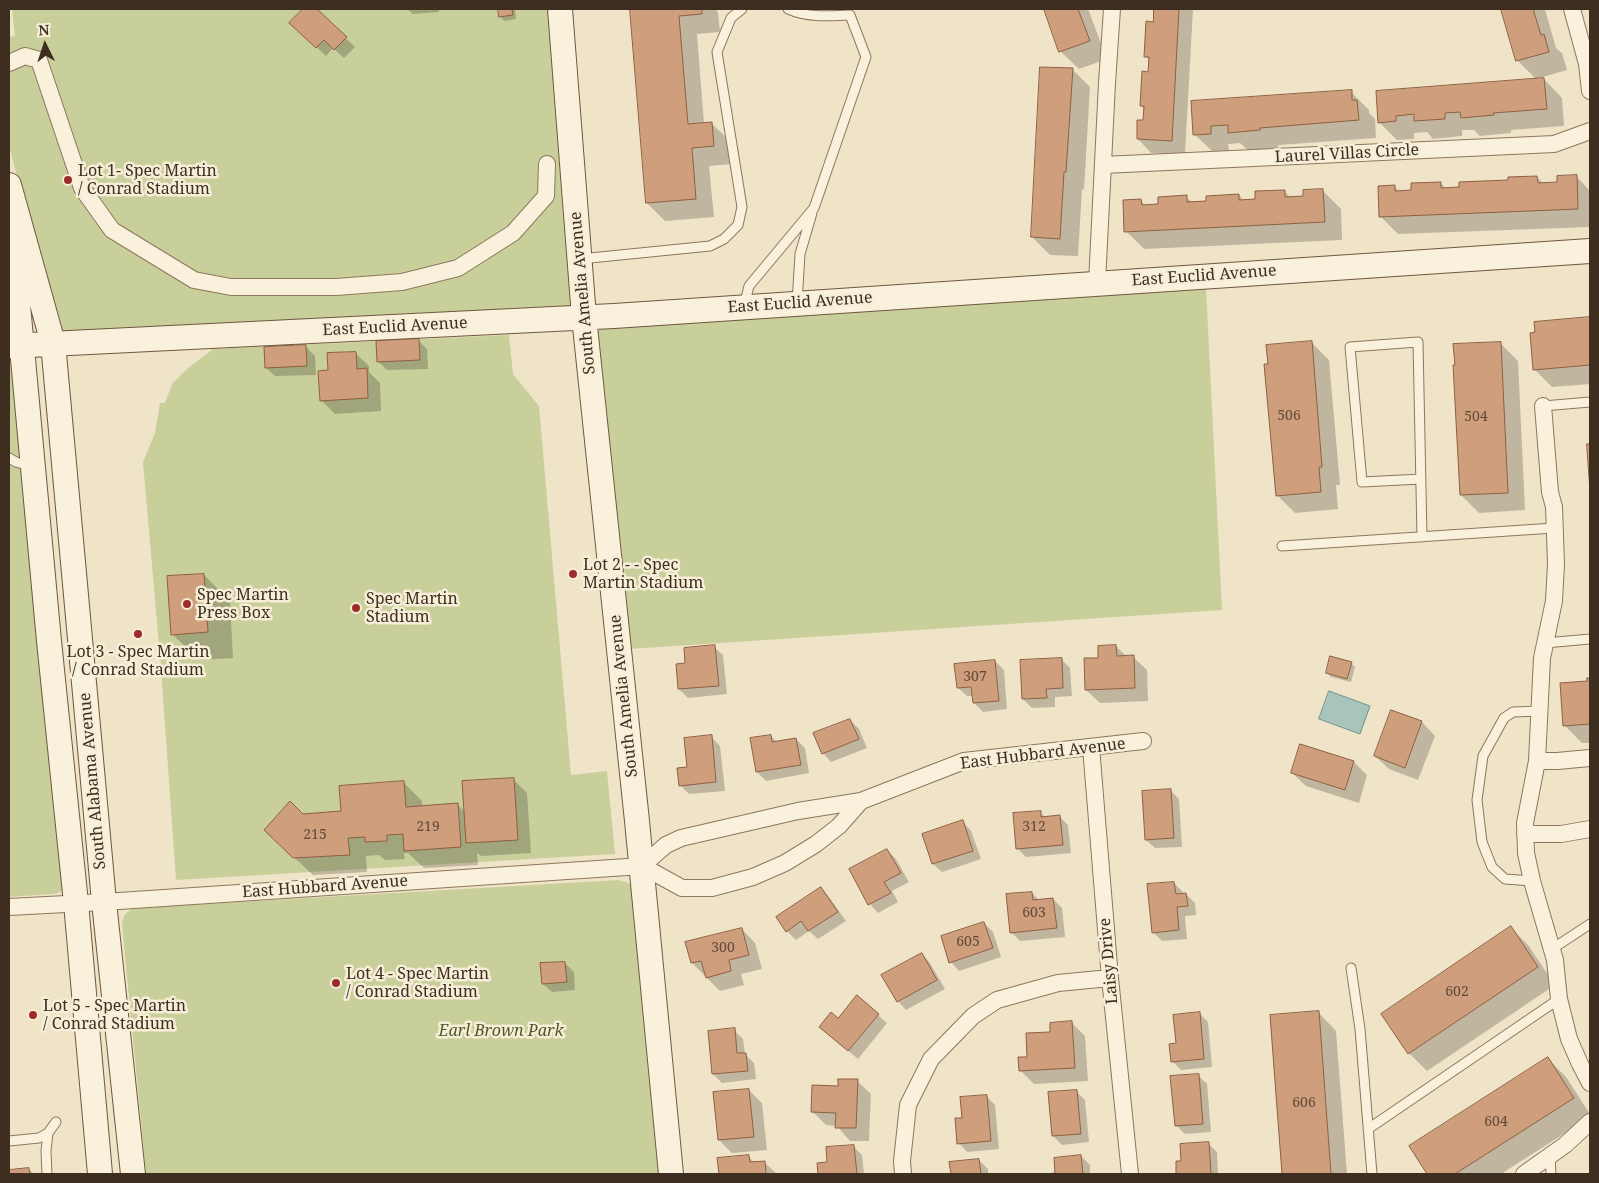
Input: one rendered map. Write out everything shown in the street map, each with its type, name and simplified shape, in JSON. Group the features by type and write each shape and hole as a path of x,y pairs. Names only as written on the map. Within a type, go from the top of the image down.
{"street":[{"name":"South Amelia Avenue","path":"560,9 584,317 642,866 671,1174"},
{"path":"1097,284 1112,9"},
{"path":"1572,9 1587,64 1590,91"},
{"path":"9,63 25,56 39,60 82,188 112,230 194,280 231,287 336,287 402,282 458,268 513,233 546,196 547,164"},
{"name":"Laurel Villas Circle","path":"1103,165 1554,144 1590,131"},
{"name":"South Alabama Avenue","path":"9,185 53,344 104,902 133,1174"},
{"name":"South Alabama Avenue","path":"9,210 16,345 33,467 76,903 100,1174"},
{"name":"East Euclid Avenue","path":"16,345 584,317 1590,251"},
{"path":"1543,406 1550,492 1554,507 1556,564 1554,601 1542,658 1537,762 1525,823 1526,852 1532,881 1555,960 1559,999 1569,1039 1590,1083"},
{"name":"East Hubbard Avenue","path":"642,866 666,845 681,838 798,812 861,801 964,761 1142,741"},
{"name":"Laisy Drive","path":"1091,747 1110,978 1130,1174"},
{"path":"1537,762 1590,758"},
{"name":"East Hubbard Avenue","path":"9,907 642,866 682,888 712,888 753,877 785,863 816,844 839,826 861,801"},
{"path":"1526,834 1586,833"},
{"path":"903,1174 902,1161 908,1105 931,1059 973,1016 997,1000 1058,983 1110,978"},
{"path":"1524,1174 1565,1145 1590,1122"}],"lane":[{"path":"580,259 710,246 724,239 738,225 742,206 717,52 731,18 742,9"},
{"path":"788,9 816,16 850,15 866,57 800,254 797,304"},
{"path":"744,307 749,286 814,208"},
{"path":"1421,479 1362,482 1350,347 1418,342 1421,479 1422,537"},
{"path":"1543,406 1590,402"},
{"path":"9,458 33,467"},
{"path":"1282,546 1554,528"},
{"path":"1545,643 1590,639"},
{"path":"1532,881 1505,879 1492,867 1482,842 1477,800 1482,756 1504,718 1513,712 1540,711"},
{"path":"1552,949 1590,924"},
{"path":"1351,968 1360,1029 1372,1174"},
{"path":"1368,1129 1559,999"},
{"path":"9,1140 39,1138 48,1133 56,1122"},
{"path":"47,1174 46,1151 48,1133"},
{"path":"1550,1156 1551,1174"}],"green space":[{"path":"12,9 550,9 574,307 60,332 9,145 9,37 15,36"},
{"path":"1206,288 1222,610 629,649 595,328"},
{"name":"Spec Martin Stadium","path":"509,335 513,374 539,406 571,775 607,771 615,854 176,880 161,668 143,462 155,433 160,403 165,403 172,384 188,368 213,349"},
{"path":"9,355 14,362 65,886 61,892 53,894 9,897"},
{"name":"Earl Brown Park","path":"618,880 629,883 633,889 660,1174 146,1174 122,925 124,916 129,911 135,908"}],"water":[{"path":"1329,691 1370,706 1360,734 1319,719"}],"building":[{"path":"303,9 317,9 347,37 334,50 324,40 316,48 289,23"},
{"path":"498,9 512,9 513,15 499,17"},
{"path":"630,9 702,9 702,14 679,16 688,124 712,122 714,146 692,148 696,199 646,203"},
{"path":"1044,9 1078,9 1090,41 1059,52"},
{"path":"1154,9 1179,9 1172,141 1137,139 1137,120 1143,120 1144,106 1140,106 1142,71 1148,72 1149,57 1144,57 1146,21 1153,22"},
{"path":"1501,9 1533,9 1541,35 1544,34 1549,52 1516,61"},
{"path":"1040,67 1073,68 1060,239 1031,237"},
{"path":"1544,78 1547,109 1493,113 1494,115 1461,118 1460,112 1445,113 1445,119 1414,121 1414,114 1396,116 1396,121 1378,123 1376,91"},
{"path":"1352,90 1352,100 1357,100 1359,120 1260,128 1260,130 1228,133 1228,125 1211,126 1211,134 1193,135 1191,101"},
{"path":"1577,175 1578,209 1379,217 1378,186 1395,185 1395,191 1411,190 1411,183 1441,182 1441,188 1459,187 1459,182 1508,180 1508,177 1537,176 1538,183 1557,182 1557,176"},
{"path":"1323,189 1325,222 1124,232 1123,200 1141,199 1142,205 1158,204 1158,197 1187,195 1187,202 1206,201 1206,196 1239,194 1239,200 1255,199 1255,191 1285,190 1285,197 1303,196 1303,190"},
{"path":"1590,317 1590,365 1533,370 1530,333 1535,332 1534,322"},
{"path":"419,339 420,360 377,362 376,341"},
{"path":"1312,341 1322,467 1319,467 1321,492 1276,496 1264,364 1268,364 1266,345"},
{"path":"1501,342 1508,493 1460,495 1453,344"},
{"path":"306,345 307,366 265,368 264,347"},
{"path":"356,352 357,369 367,368 368,398 320,401 318,371 328,370 327,353"},
{"path":"1587,444 1590,444 1590,490"},
{"name":"Spec Martin Press Box","path":"204,574 208,632 171,635 167,576"},
{"path":"715,645 719,686 678,689 676,664 685,663 684,648"},
{"path":"1116,645 1117,656 1134,655 1135,688 1085,690 1084,658 1098,658 1098,646"},
{"path":"1330,656 1352,662 1347,679 1326,673"},
{"path":"1062,658 1063,688 1046,689 1047,698 1022,699 1020,660"},
{"path":"995,660 999,701 973,703 971,687 957,688 954,664"},
{"path":"1587,678 1590,678 1590,724 1563,726 1560,683 1587,681"},
{"path":"1391,710 1422,721 1405,768 1374,756"},
{"path":"850,719 859,739 822,754 813,733"},
{"path":"712,735 716,782 679,786 677,768 687,767 684,738"},
{"path":"771,735 772,742 796,738 801,765 756,772 750,738"},
{"path":"1300,744 1354,761 1345,790 1291,773"},
{"path":"514,778 518,840 466,843 462,781"},
{"path":"404,781 406,807 458,803 461,847 404,851 403,834 387,835 387,841 365,842 365,837 348,838 350,855 293,858 264,830 290,801 303,814 341,811 339,786"},
{"path":"1171,789 1174,838 1145,840 1142,791"},
{"path":"1041,811 1041,817 1060,815 1063,845 1016,849 1013,813"},
{"path":"963,820 973,851 932,864 922,834"},
{"path":"887,849 901,873 884,882 891,893 868,905 849,869"},
{"path":"1174,882 1176,894 1186,893 1188,906 1177,907 1179,930 1152,933 1147,884"},
{"path":"821,887 838,912 808,931 801,921 786,932 776,917"},
{"path":"1032,892 1033,900 1053,898 1057,928 1010,933 1006,894"},
{"path":"984,922 993,948 949,963 941,936"},
{"path":"1511,926 1538,967 1408,1054 1381,1014"},
{"path":"742,928 749,955 729,960 731,971 706,978 701,961 691,963 685,942"},
{"path":"922,953 937,980 897,1002 881,975"},
{"path":"565,962 567,982 542,984 540,963"},
{"path":"857,995 879,1014 848,1051 819,1027 831,1012 838,1018"},
{"path":"1319,1011 1331,1174 1282,1174 1270,1015"},
{"path":"1200,1012 1204,1059 1171,1062 1169,1044 1176,1043 1173,1015"},
{"path":"1072,1021 1075,1068 1019,1071 1018,1057 1027,1057 1026,1033 1050,1032 1050,1023"},
{"path":"735,1028 737,1053 746,1053 748,1071 712,1074 708,1031"},
{"path":"1548,1057 1574,1098 1455,1174 1427,1174 1409,1146"},
{"path":"1199,1074 1203,1124 1175,1126 1170,1076"},
{"path":"838,1079 858,1079 856,1128 835,1128 836,1113 811,1112 812,1085 838,1086"},
{"path":"749,1089 754,1137 718,1140 713,1092"},
{"path":"1077,1090 1081,1134 1052,1136 1048,1092"},
{"path":"987,1095 991,1141 957,1144 955,1118 962,1118 960,1097"},
{"path":"1209,1142 1211,1174 1176,1174 1176,1161 1181,1161 1180,1144"},
{"path":"854,1145 857,1174 818,1174 817,1163 827,1162 826,1147"},
{"path":"749,1155 750,1162 765,1161 766,1174 719,1174 717,1158"},
{"path":"1081,1155 1083,1174 1047,1174 1055,1173 1054,1158"},
{"path":"979,1159 981,1174 951,1174 949,1162"},
{"path":"29,1168 30,1174 9,1174 9,1170"}],"place":[{"name":"Lot 1- Spec Martin / Conrad Stadium","path":"68,180"},
{"name":"Lot 2 - - Spec Martin Stadium","path":"573,574"},
{"name":"Spec Martin Press Box","path":"187,604"},
{"name":"Spec Martin Stadium","path":"356,608"},
{"name":"Lot 3 - Spec Martin / Conrad Stadium","path":"138,634"},
{"name":"Lot 4 - Spec Martin / Conrad Stadium","path":"336,983"},
{"name":"Lot 5 - Spec Martin / Conrad Stadium","path":"33,1015"}]}
